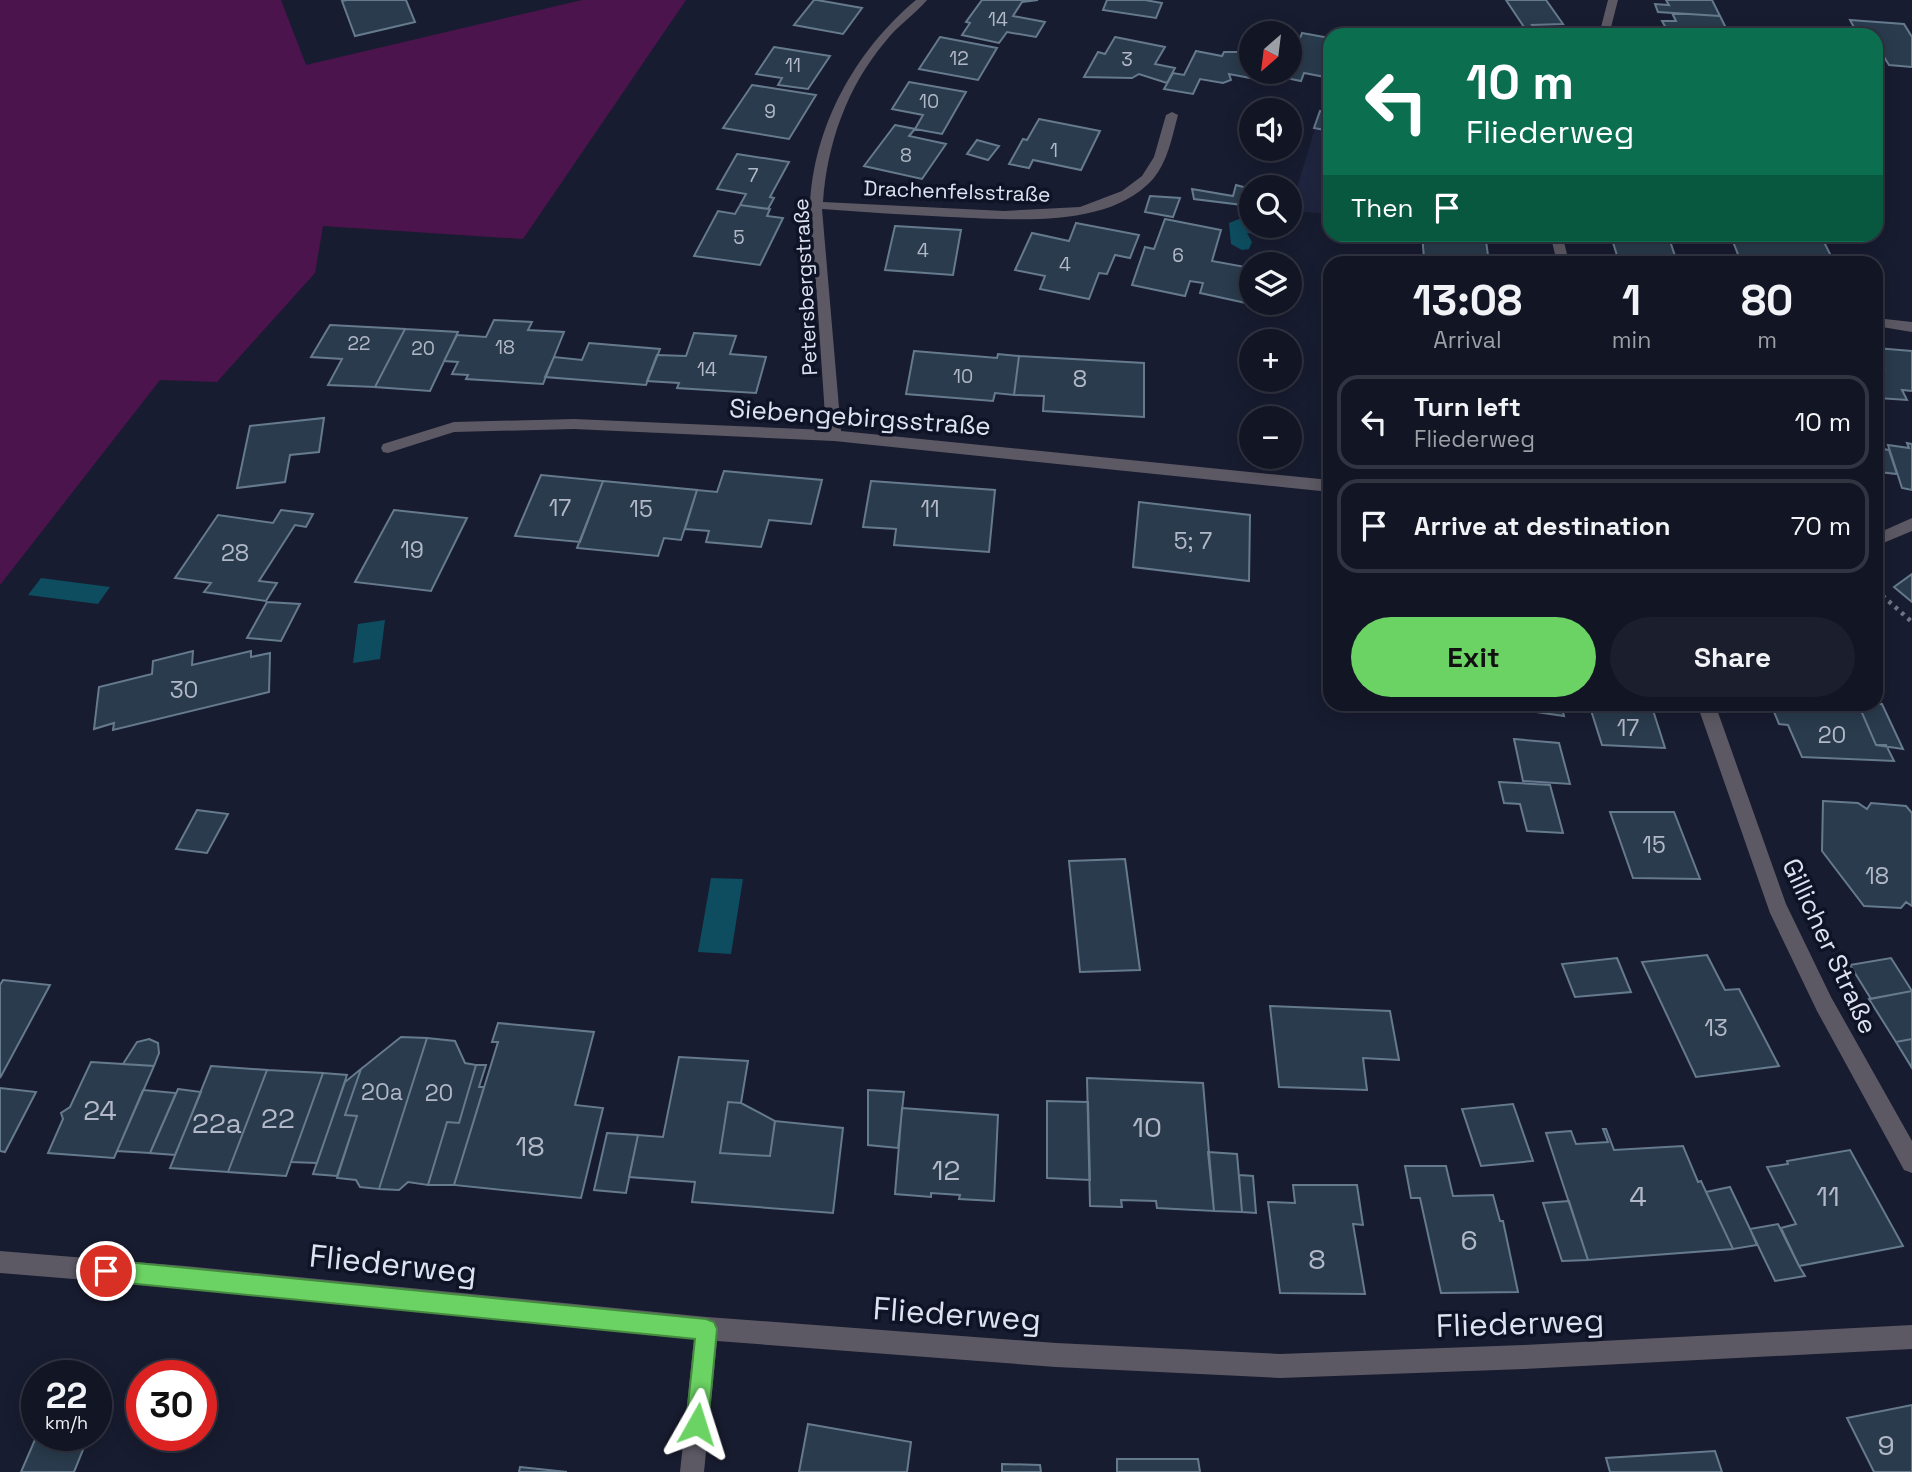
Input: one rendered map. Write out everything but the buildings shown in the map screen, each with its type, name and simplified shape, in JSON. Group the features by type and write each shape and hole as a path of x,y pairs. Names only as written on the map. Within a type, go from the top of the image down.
{"street":[{"name":"Petersbergstraße","path":"834,436 816,205 824,150 840,108 870,53 904,13 922,0"},
{"path":"1606,28 1613,0"},
{"name":"Drachenfelsstraße","path":"816,205 1035,215 1093,207 1115,199 1146,179 1155,168 1172,115"},
{"path":"1883,323 1912,327"},
{"name":"Siebengebirgsstraße","path":"388,448 454,427 574,424 834,436 1323,485"},
{"path":"1883,539 1912,524"},
{"name":"Gillicher Straße","path":"1708,711 1777,906 1824,1004 1912,1161"},
{"name":"Fliederweg","path":"0,1262 185,1277 706,1329 1056,1355 1280,1366 1524,1357 1912,1337"},
{"path":"692,1472 706,1329"}],"path":[{"path":"1883,596 1912,622"}],"shaded area":[{"path":"0,0 281,0 306,65 582,0 686,0 523,239 323,226 315,273 217,382 160,380 0,585"},
{"path":"1323,102 1323,213 1302,212 1301,175"},
{"path":"1239,219 1239,238 1250,238 1252,242 1249,249 1242,250 1231,244 1229,223"},
{"path":"41,578 110,587 98,604 28,595"},
{"path":"385,620 380,659 353,663 358,624"},
{"path":"711,878 743,879 731,954 698,952"}],"route":[{"path":"106,1271 706,1329 697,1424"}]}
